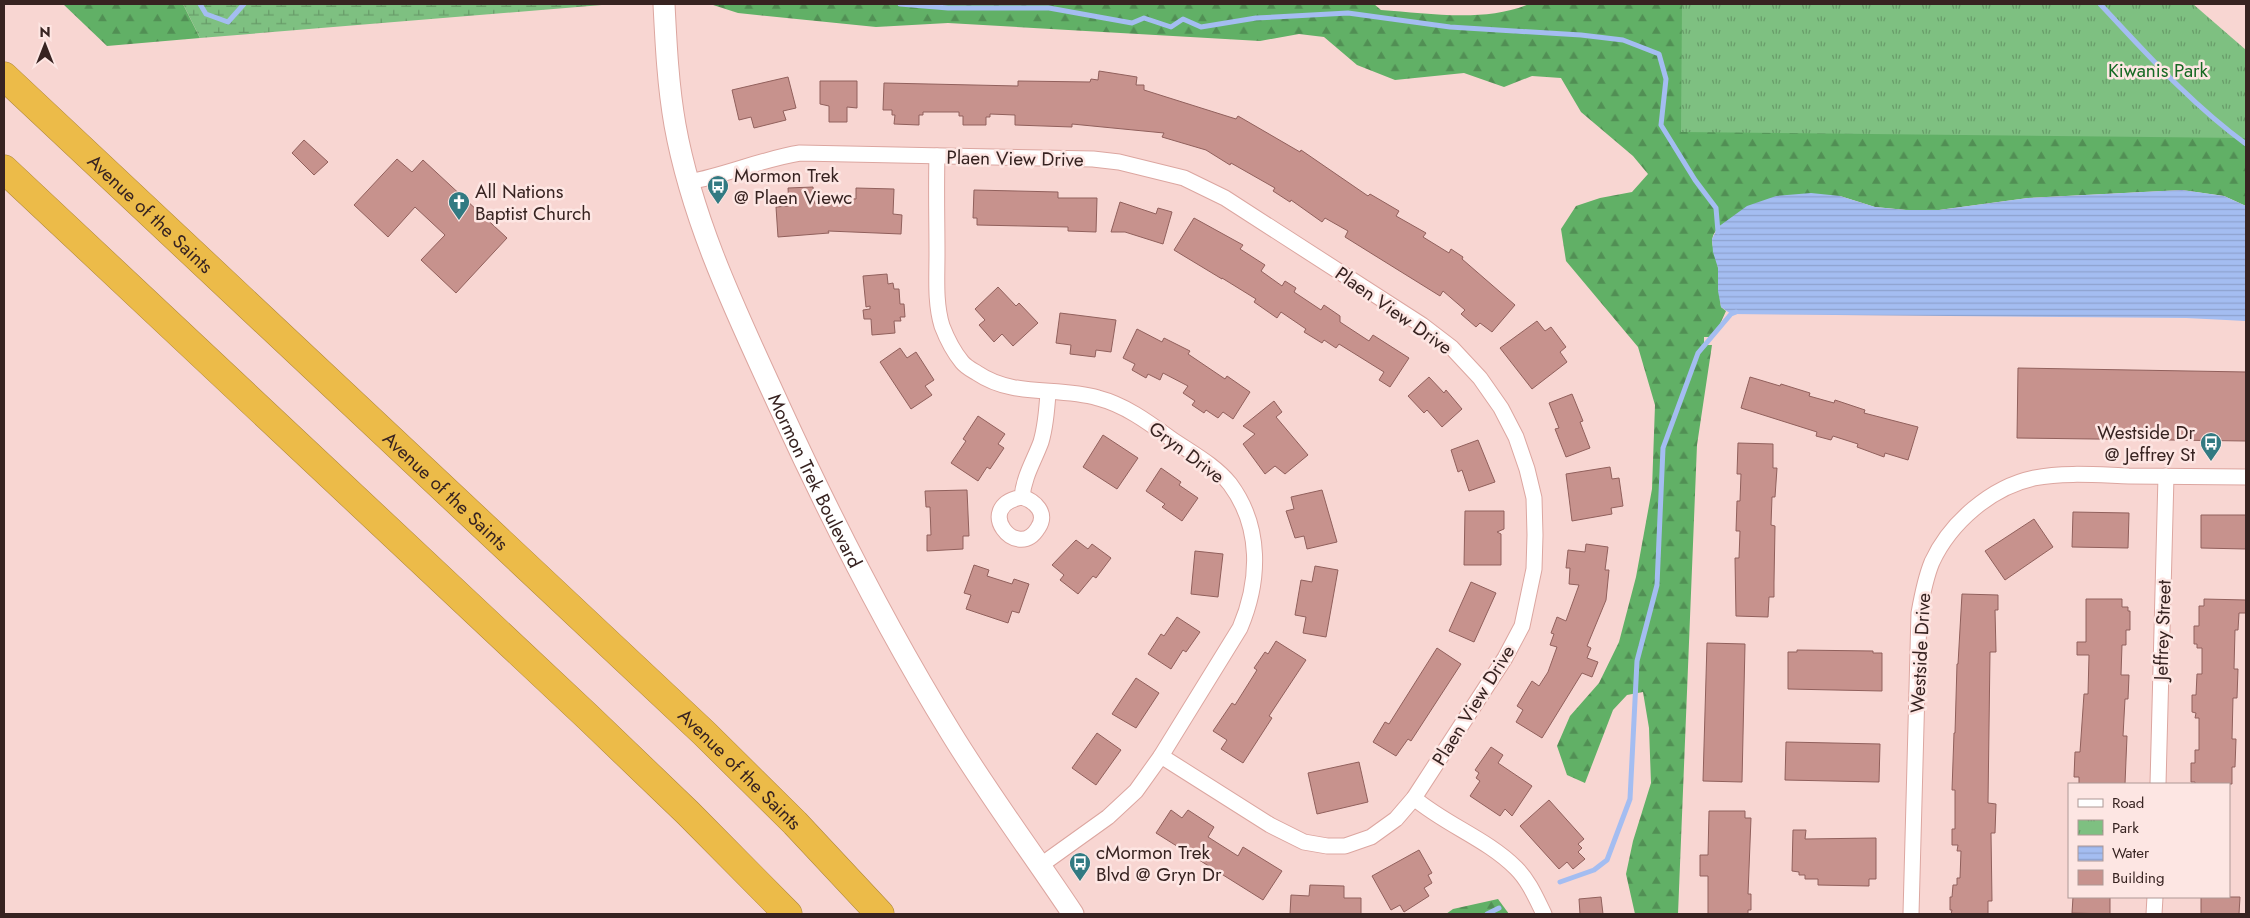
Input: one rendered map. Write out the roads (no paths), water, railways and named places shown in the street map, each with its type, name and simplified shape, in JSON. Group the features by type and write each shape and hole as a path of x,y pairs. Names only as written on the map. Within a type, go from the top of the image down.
{"highway":[{"name":"Avenue of the Saints","path":"4,76 704,733 795,823 880,914"},
{"path":"4,169 588,717 695,819 788,914"}],"main road":[{"name":"Mormon Trek Boulevard","path":"664,4 669,82 676,127 689,182 708,241 734,309 814,484 860,575 953,736 1074,914"}],"street":[{"name":"Plaen View Drive","path":"689,182 718,176 775,157 800,153 1119,162 1184,178 1225,198 1422,325 1452,348 1480,378 1501,408 1527,469 1534,498 1534,569 1522,626 1505,658 1414,798 1396,819 1371,837 1345,846 1327,846 1304,842 1270,825 1161,756"},
{"name":"Gryn Drive","path":"937,156 937,294 942,324 950,345 964,364 982,377 1006,387 1071,393 1097,398 1120,406 1143,419 1215,469 1229,484 1241,502 1251,532 1256,558 1254,581 1248,608 1240,628 1161,756 1136,791 1122,806 1041,865"},
{"path":"1022,497 1024,480 1041,442 1047,418 1048,392"},
{"name":"Westside Drive","path":"1911,914 1919,613 1923,587 1933,562 1943,544 1956,527 1985,501 2012,486 2033,478 2063,475 2246,477"},
{"name":"Jeffrey Street","path":"2158,783 2166,476"},
{"path":"1414,798 1426,808 1500,853 1517,869 1533,891 1544,914"},
{"path":"2154,914 2155,898"}],"water":[{"path":"2182,190 2224,196 2246,206 2246,321 2186,318 1731,314 1721,307 1718,291 1718,268 1713,252 1712,239 1718,227 1747,206 1776,196 1811,193 1840,196 1875,207 1906,210 1939,210 2028,198"}],"waterway":[{"path":"200,4 206,14 228,22 244,4"},
{"path":"900,4 948,8 1049,8 1132,23 1144,18 1171,27 1183,19 1201,27 1256,18 1348,13 1450,27 1581,35 1623,40 1659,54 1666,79 1661,125 1695,180 1716,208 1718,232"},
{"path":"2100,4 2188,95 2246,144"},
{"path":"1560,882 1594,870 1607,860 1630,799 1637,661 1657,585 1663,448 1698,353 1731,314 1736,312"},
{"path":"1487,914 1499,908"}],"place":[{"name":"Mormon Trek @ Plaen Viewc","path":"718,205"},
{"name":"All Nations Baptist Church","path":"459,221"},
{"name":"Westside Dr @ Jeffrey St","path":"2211,462"},
{"name":"cMormon Trek Blvd @ Gryn Dr","path":"1080,882"}],"park label":[{"name":"Kiwanis Park","path":"2158,70"}]}
